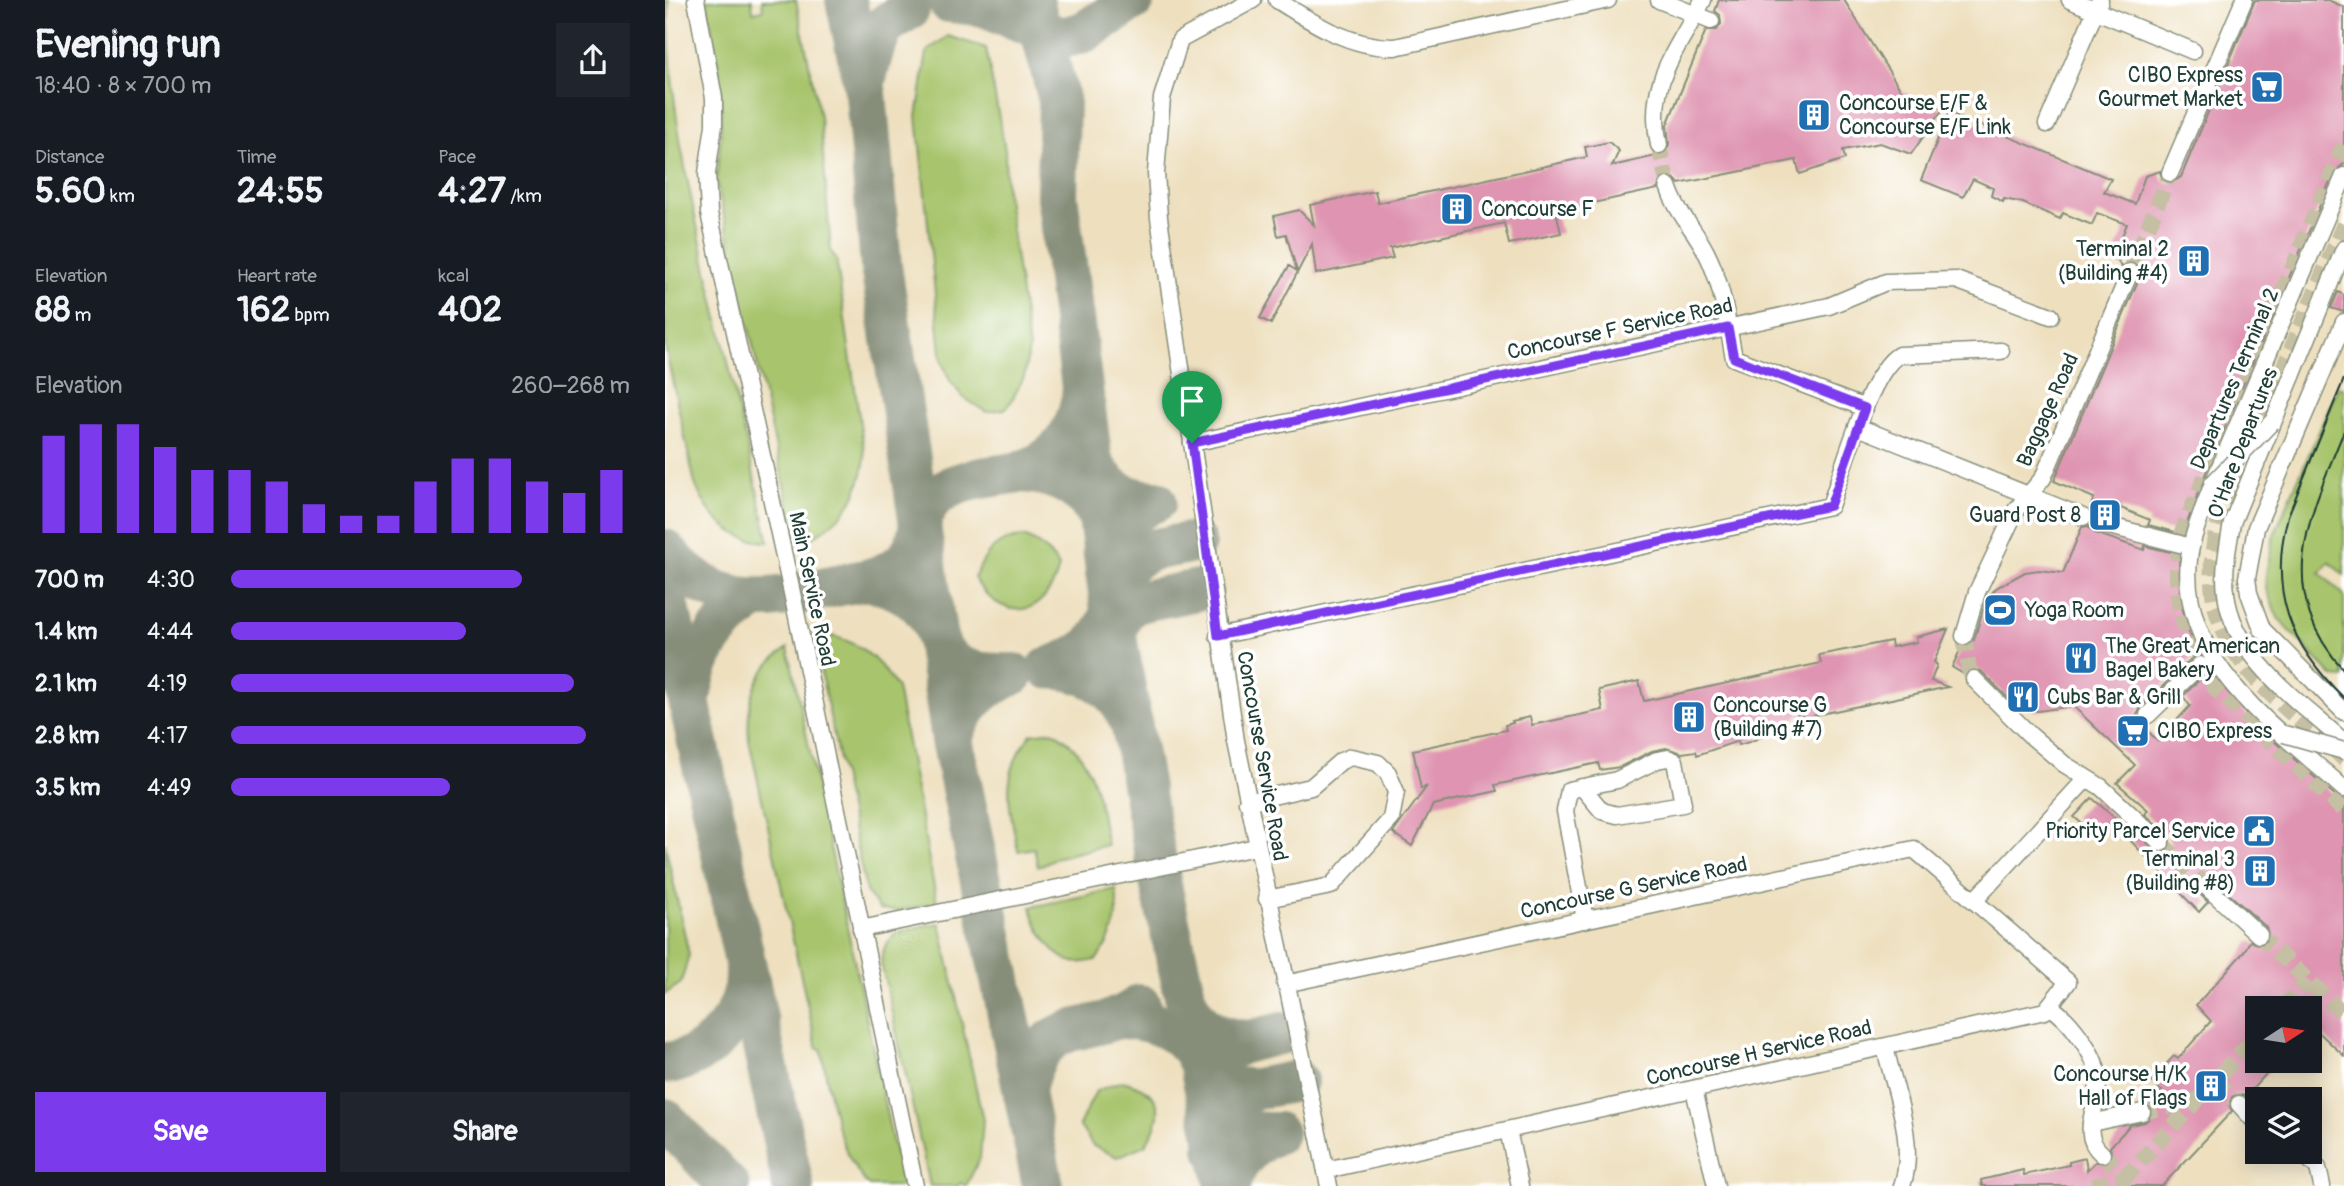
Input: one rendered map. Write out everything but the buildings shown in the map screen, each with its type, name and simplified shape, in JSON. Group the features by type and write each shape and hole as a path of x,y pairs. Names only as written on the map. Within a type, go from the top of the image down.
{"street":[{"name":"Main Service Road","path":"696,0 714,98 714,125 706,173 709,214 915,1186"},
{"name":"Concourse Service Road","path":"1253,0 1180,40 1162,98 1156,173 1159,218 1218,636 1256,847 1328,1178"},
{"path":"1277,0 1339,36 1374,47 1395,47 1608,0"},
{"path":"1659,0 1703,12 1658,85 1653,109 1659,145"},
{"path":"2070,0 2098,5 2193,51"},
{"path":"2170,173 2244,0"},
{"path":"2047,124 2098,5"},
{"name":"Departures Terminal 2","path":"2344,176 2213,483 2195,531 2189,559 2191,604 2202,638 2222,673 2344,789"},
{"path":"1668,186 1674,205 1696,232 1714,269 1734,358 1865,408"},
{"name":"O'Hare Departures","path":"2344,249 2232,523 2224,564 2226,596 2233,622 2247,647 2269,673 2344,742"},
{"name":"Baggage Road","path":"1964,636 1977,592 2016,510 2043,478 2130,272"},
{"name":"Concourse F Service Road","path":"1192,443 1829,306 1886,282 1956,280 2051,316"},
{"path":"2344,321 2256,528 2248,561 2249,593 2262,628 2272,643 2344,712"},
{"path":"1218,636 1830,506 1865,408 1889,360 1899,355 2000,351"},
{"path":"2213,483 2272,422"},
{"path":"1858,427 2091,520 2179,544"},
{"path":"2148,715 2200,665"},
{"path":"1974,679 2030,735 2086,779 2101,787 2161,843"},
{"path":"2284,734 2344,751"},
{"path":"1247,802 1311,787 1341,761 1352,757 1378,763 1388,773 1396,792 1391,819 1331,886 1267,898"},
{"path":"1582,787 1602,811 1617,816 1683,804 1675,761 1668,758 1657,760 1617,780 1582,787 1569,790 1566,794 1565,811 1585,920"},
{"path":"2086,779 1974,901 2067,982 2049,1006 2058,1011 2095,1061 2098,1091 2091,1123 2093,1145 2102,1154"},
{"path":"861,929 1256,847"},
{"name":"Concourse G Service Road","path":"1285,984 1914,849 1974,901"},
{"path":"2207,887 2259,935"},
{"name":"Concourse H Service Road","path":"1328,1178 1508,1130 2045,1011 2049,1006"},
{"path":"1885,1046 1906,1140 1908,1168 1902,1186"},
{"path":"1694,1089 1716,1186"},
{"path":"2239,1104 2245,1111"},
{"path":"2091,1123 2142,1112"},
{"path":"1508,1130 1521,1186"},
{"path":"2314,1164 2318,1168 2322,1186"}],"green space":[{"path":"665,0 669,0 669,37 681,145 769,542 756,541 733,532 714,517 700,496 695,484 665,347"},
{"path":"706,0 752,0 753,12 763,10 762,0 796,0 820,117 831,252 836,258 865,457 858,486 847,508 829,526 804,543 797,543 716,180 721,131 720,90"},
{"path":"948,36 986,48 1005,150 1006,190 1029,349 1024,377 1011,402 1005,409 986,412 963,397 950,381 942,362 917,117 927,51"},
{"path":"2338,387 2344,389 2344,575 2329,562 2320,573 2344,595 2344,678 2333,677 2278,618 2266,589 2266,573 2274,535"},
{"path":"1023,537 1044,549 1059,567 1053,585 1044,598 1033,606 1009,608 996,602 974,578 992,549 1005,541"},
{"path":"813,634 840,638 862,649 881,666 897,688 937,903 896,911 879,909 866,891"},
{"path":"788,648 902,1186 869,1186 858,1172 842,1139 821,1049 817,1049 749,740 749,712 755,688 767,667"},
{"path":"1052,731 1078,752 1086,765 1097,795 1107,845 1055,858 1038,867 1034,848 1018,851 1010,804 1010,777 1014,763 1031,734"},
{"path":"665,843 689,955 681,983 665,994"},
{"path":"1116,889 1114,926 1107,944 1096,960 1076,963 1058,954 1036,923 1031,907"},
{"path":"940,923 983,1120 980,1158 966,1186 961,1183 957,1186 930,1186 881,962 883,951 894,936 910,929"},
{"path":"1122,1081 1136,1085 1153,1097 1158,1113 1145,1145 1117,1157 1093,1146 1079,1125 1096,1091"}],"taxiway":[{"path":"846,0 866,94 881,266 952,739 1043,1186"},
{"path":"1033,0 1059,100 1057,195 1111,609 1157,867 1226,1186"},
{"path":"949,2 984,6 1062,38 1084,32 1134,0"},
{"path":"864,85 874,47 885,25 909,9"},
{"path":"1082,398 1074,424 1062,445 1043,461 1019,472 1052,477 1071,486 1088,501 1113,541 1126,548 1151,550 1123,569 1115,582 1110,600"},
{"path":"1091,460 1103,478 1117,491 1135,498 1156,501 1140,510 1126,523 1115,538 1108,555 1106,571 1110,585 1122,596 1143,601 1131,606 1123,614 1116,638"},
{"path":"952,739 961,717 975,699 992,685 1014,674 976,672 958,666 944,653 929,617 914,600 891,587 866,580 889,571 904,561 917,538 923,514 930,502 941,492 969,481 1019,472"},
{"path":"1151,550 1195,542"},
{"path":"665,550 688,573 711,588 734,596 783,596 866,580"},
{"path":"665,589 793,1186"},
{"path":"1143,601 1202,589"},
{"path":"690,697 698,667 710,642 728,620 751,601"},
{"path":"1111,609 1103,631 1089,648 1048,668 1074,671 1097,681 1115,696 1129,719"},
{"path":"665,1063 696,1054 722,1034 740,1005 746,974"},
{"path":"1186,1000 1197,1018 1211,1031 1229,1038 1249,1041 1219,1057 1210,1070 1205,1087"},
{"path":"1024,1094 1032,1067 1043,1049 1055,1038 1070,1031 1103,1023 1140,1005"},
{"path":"1116,1018 1146,1021 1165,1028 1189,1046 1204,1072 1217,1082 1232,1087 1256,1089 1235,1099 1223,1110 1215,1148"},
{"path":"1249,1041 1287,1032"},
{"path":"1256,1089 1297,1081"},
{"path":"1208,1102 1222,1118 1238,1128 1277,1133 1246,1154 1236,1168 1230,1186"},
{"path":"665,1119 729,1186"}],"tunnel":[{"path":"1659,145 1668,186"},
{"path":"2344,145 2183,530 2177,573 2186,632 2215,688 2344,811"},
{"path":"2130,272 2170,173"},
{"path":"2344,224 2218,523 2212,565 2214,601 2224,632 2240,660 2286,709 2344,759"},
{"path":"1964,636 1969,670 1974,679"},
{"path":"2161,843 2207,887"},
{"path":"2259,935 2344,1014"},
{"path":"2294,996 2308,981"},
{"path":"2124,1179 2245,1048"},
{"path":"2215,1081 2239,1104"},
{"path":"2142,1112 2197,1100"},
{"path":"2102,1154 2137,1186"},
{"path":"2093,1186 2124,1179 2123,1186"}],"tram line":[{"path":"2344,379 2288,516 2282,543 2281,569 2288,616 2297,637 2325,678 2344,698"},
{"path":"2344,431 2310,523 2304,553 2303,582 2309,611 2322,641 2344,670"}],"place":[{"name":"CIBO Express Gourmet Market","path":"2267,87"},
{"name":"Concourse E/F & Concourse E/F Link","path":"1814,115"},
{"name":"Concourse F","path":"1457,209"},
{"name":"Terminal 2 (Building #4)","path":"2194,261"},
{"name":"Guard Post 8","path":"2105,515"},
{"name":"Yoga Room","path":"2000,610"},
{"name":"The Great American Bagel Bakery","path":"2081,658"},
{"name":"Cubs Bar & Grill","path":"2023,697"},
{"name":"Concourse G (Building #7)","path":"1689,717"},
{"name":"CIBO Express","path":"2133,731"},
{"name":"Priority Parcel Service","path":"2259,831"},
{"name":"Terminal 3 (Building #8)","path":"2260,871"},
{"name":"Concourse H/K Hall of Flags","path":"2211,1086"}],"route":[{"path":"1728,328 1734,358 1865,408 1830,506 1218,636 1192,443 1728,328"}]}
